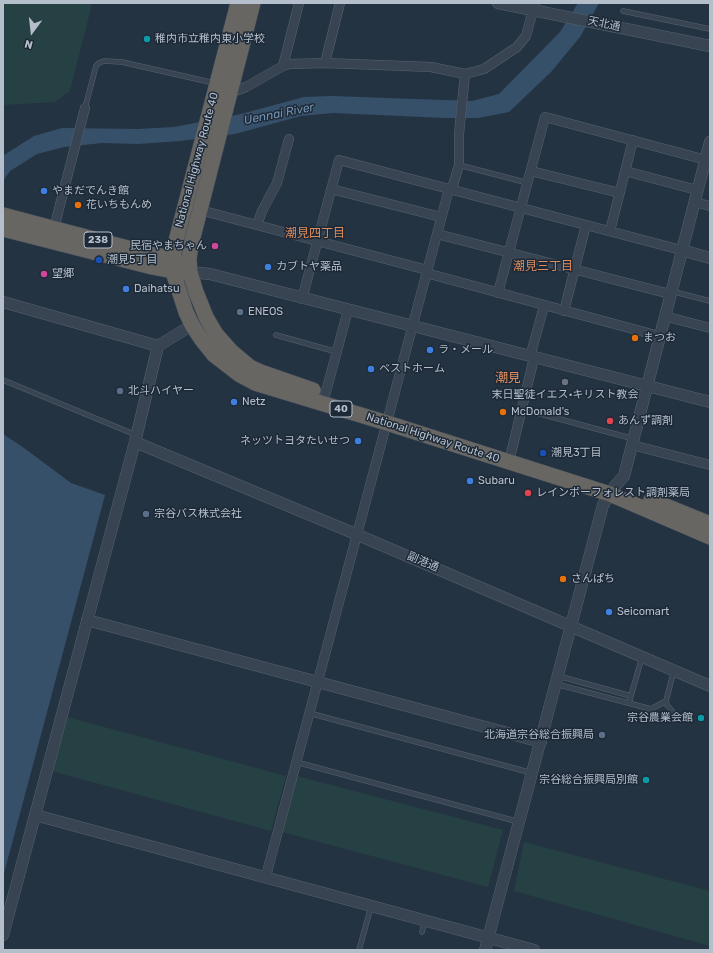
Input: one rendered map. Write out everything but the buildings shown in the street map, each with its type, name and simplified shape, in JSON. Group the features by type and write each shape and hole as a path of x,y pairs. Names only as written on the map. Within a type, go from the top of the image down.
{"highway":[{"name":"National Highway Route 40","path":"238,3 218,84 223,99 216,148 189,251 190,272 201,306 210,324 227,347 250,367 325,399"},
{"name":"National Highway Route 40","path":"252,3 223,99 200,150 176,241 173,265 181,298 192,325 214,355 240,375 255,383 325,399 388,418 612,490 710,524"},
{"name":"238","path":"3,215 53,235 152,268 173,265 190,272"},
{"name":"238","path":"3,229 53,235"},
{"name":"National Highway Route 40","path":"612,490 710,537"}],"street":[{"path":"282,66 298,3"},
{"path":"325,63 340,3"},
{"name":"天北通","path":"498,3 534,6 557,15 710,46"},
{"path":"223,99 282,66 295,63 431,67 465,74 484,69 516,47 526,36 534,6"},
{"path":"266,876 358,535 426,272 441,217 459,165 463,85 465,74"},
{"path":"53,235 85,108"},
{"path":"498,293 545,117 707,160"},
{"path":"257,225 262,211 276,183 289,139"},
{"path":"610,231 633,140"},
{"path":"485,950 603,505 612,490 624,476 697,190 707,160 710,142"},
{"path":"302,299 339,160 710,258"},
{"path":"531,170 620,193"},
{"path":"625,171 697,190"},
{"path":"331,189 441,217"},
{"path":"694,202 710,206"},
{"path":"200,210 317,241 544,306 659,336"},
{"path":"564,311 586,225"},
{"path":"437,234 671,292"},
{"path":"190,272 210,274 532,358 710,402"},
{"path":"3,302 158,346"},
{"path":"192,325 201,306"},
{"path":"511,457 544,306"},
{"path":"325,399 348,310"},
{"path":"664,316 710,328"},
{"path":"3,935 88,620 158,346 192,325 210,324"},
{"name":"副港通","path":"135,439 710,686"},
{"path":"633,442 710,465"},
{"path":"88,620 541,742"},
{"path":"35,815 266,876 534,950"}],"lane":[{"path":"623,11 710,29"},
{"path":"85,108 96,66 104,61 122,62 218,84"},
{"path":"459,165 528,183"},
{"path":"671,292 710,301"},
{"path":"276,335 337,352"},
{"path":"3,380 135,439"},
{"path":"522,410 633,442"},
{"path":"629,703 642,656"},
{"path":"673,712 667,705 666,701 674,670"},
{"path":"557,680 631,696"},
{"path":"557,680 651,709 666,701"},
{"path":"309,713 532,772"},
{"path":"296,762 519,822"},
{"path":"359,950 372,905"},
{"path":"422,932 425,920"}],"green space":[{"path":"3,3 92,4 70,91 55,102 3,105"},
{"path":"67,717 286,776 271,831 52,771"},
{"path":"297,776 503,830 488,887 282,832"},
{"path":"524,842 710,891 710,946 514,891"}],"water":[{"name":"Uennai River","path":"578,3 599,3 580,37 551,72 509,112 478,118 333,113 301,116 235,134 180,141 138,144 102,143 64,147 37,154 10,171 3,181 4,155 34,136 62,128 138,129 174,127 241,114 304,97 332,96 472,101 499,94 560,32"},
{"path":"3,434 71,483 105,495 3,877"}],"place":[{"name":"稚内市立稚内東小学校","path":"147,39"},
{"name":"やまだでんき館","path":"44,191"},
{"name":"花いちもんめ","path":"78,205"},
{"name":"民宿やまちゃん","path":"215,246"},
{"name":"潮見5丁目","path":"99,260"},
{"name":"カブトヤ薬品","path":"268,267"},
{"name":"望郷","path":"44,274"},
{"name":"Daihatsu","path":"126,289"},
{"name":"ENEOS","path":"240,312"},
{"name":"まつお","path":"635,338"},
{"name":"ラ・メール","path":"430,350"},
{"name":"ベストホーム","path":"371,369"},
{"name":"末日聖徒イエス•キリスト教会","path":"565,382"},
{"name":"北斗ハイヤー","path":"120,391"},
{"name":"Netz","path":"234,402"},
{"name":"McDonald's","path":"503,412"},
{"name":"あんず調剤","path":"610,421"},
{"name":"ネッツトヨタたいせつ","path":"358,441"},
{"name":"潮見3丁目","path":"543,453"},
{"name":"Subaru","path":"470,481"},
{"name":"レインボーフォレスト調剤薬局","path":"528,493"},
{"name":"宗谷バス株式会社","path":"146,514"},
{"name":"さんぱち","path":"563,579"},
{"name":"Seicomart","path":"609,612"},
{"name":"宗谷農業会館","path":"701,718"},
{"name":"北海道宗谷総合振興局","path":"602,735"},
{"name":"宗谷総合振興局別館","path":"646,780"}],"district":[{"name":"潮見四丁目","path":"315,234"},
{"name":"潮見三丁目","path":"543,267"},
{"name":"潮見","path":"508,378"}]}
